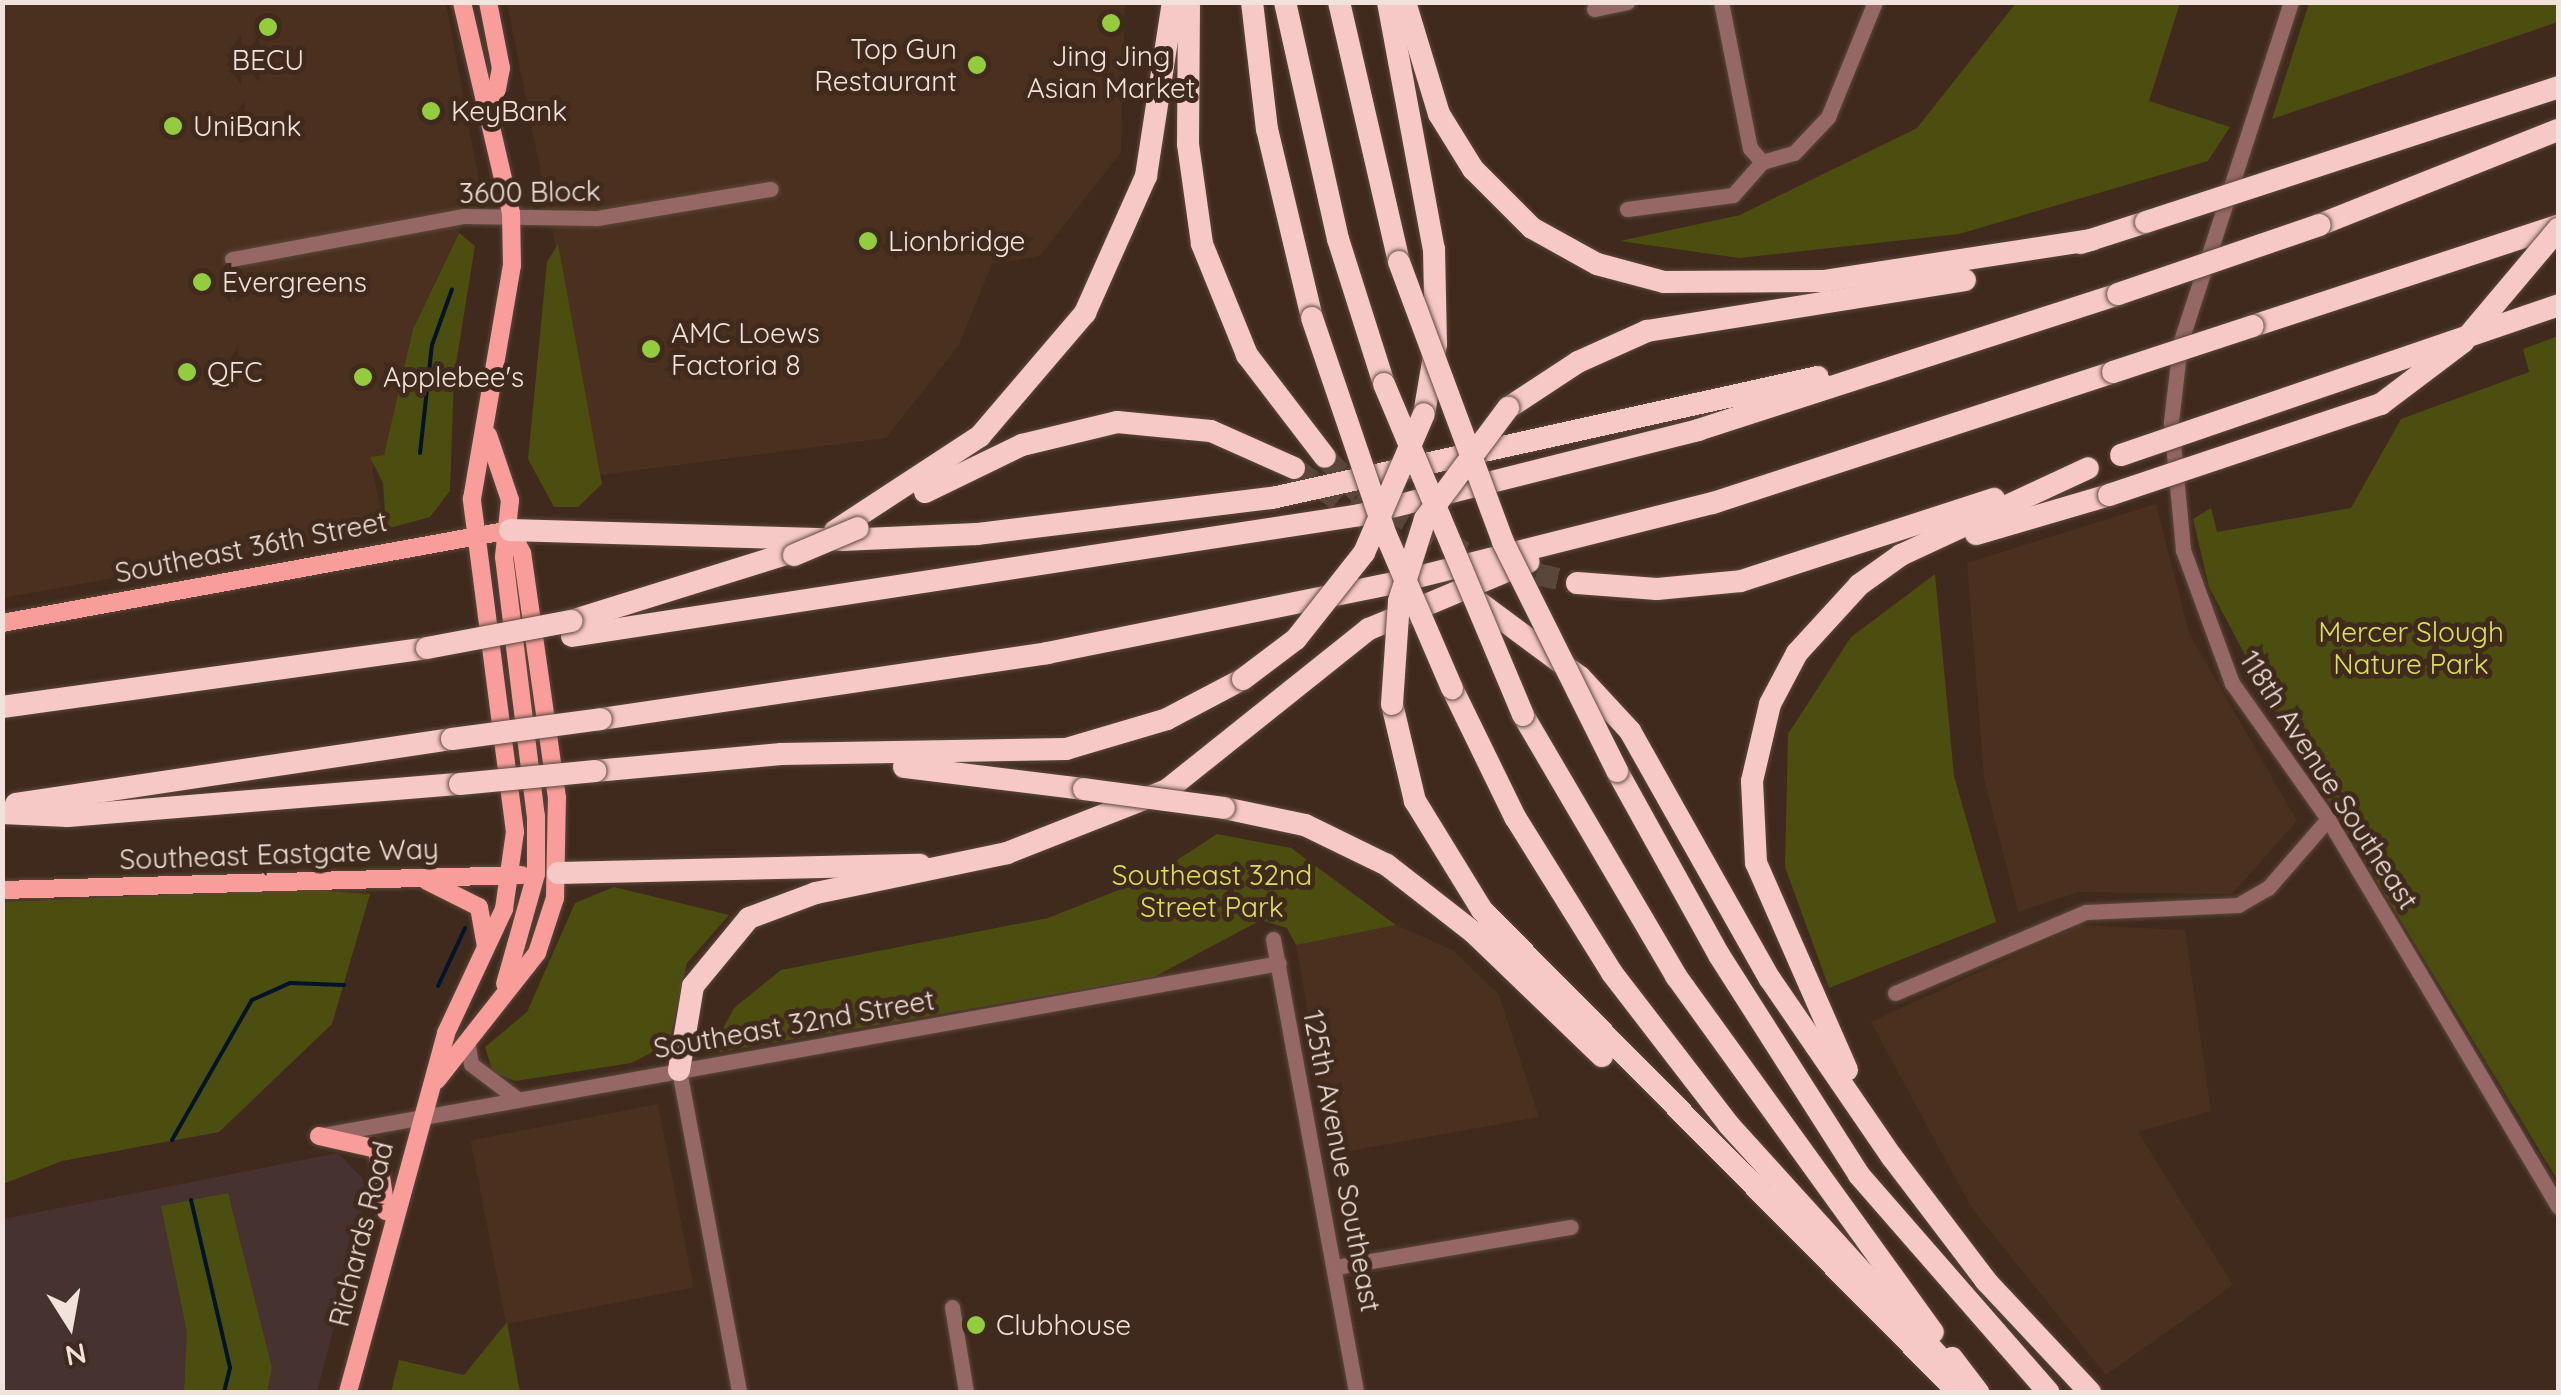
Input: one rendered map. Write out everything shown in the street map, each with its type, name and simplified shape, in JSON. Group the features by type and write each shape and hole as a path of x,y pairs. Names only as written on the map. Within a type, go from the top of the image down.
{"highway":[{"path":"856,524 980,436 1085,313 1146,176 1173,2"},
{"path":"1190,2 1188,144 1202,244 1247,355 1324,457"},
{"path":"1252,2 1267,129 1312,318 1392,551 1452,688 1515,817 1612,973 1729,1125 1975,1392"},
{"path":"1285,2 1338,239 1384,384 1523,715 1676,976 1975,1392"},
{"path":"1339,2 1400,262 1502,542 1617,771 1719,955 1859,1176 2048,1392"},
{"path":"2,809 68,816 460,784 710,758 1066,749 1167,718 1243,679 1296,639 1364,553 1424,414 1436,344 1434,249 1388,2"},
{"path":"1406,2 1439,114 1472,170 1532,228 1613,269 1676,282 1823,282 2092,240"},
{"path":"2416,134 2558,74"},
{"path":"1769,1210 1452,872 1415,801 1392,704 1399,602 1425,519 1508,408 1578,362 1647,332 1919,290 2092,240 2558,87"},
{"path":"2319,224 2558,130"},
{"path":"2,706 1360,516 1698,430 2558,146"},
{"path":"678,1070 692,986 749,918 816,893 1007,853 1167,790 1368,629 1623,526 2558,227"},
{"path":"1858,585 1962,538 2322,430 2391,398 2463,342 2558,227"},
{"path":"2464,260 2558,244"},
{"path":"1892,1157 1781,935 1751,820 1770,704 1797,653 1858,585 1901,555 2088,468 2558,305"},
{"path":"510,530 938,538 1221,506 1732,401 2025,325"},
{"path":"571,628 794,555 1022,445 1116,422 1211,431 1294,468"},
{"path":"1577,584 1657,589 1740,581 2088,468"},
{"path":"2,809 1066,650 1623,526"},
{"path":"1480,603 1580,678 1630,731 1770,979 1892,1157 1986,1281 2090,1392"},
{"path":"710,758 910,767 1084,789 1224,808 1348,844 1433,898 1769,1210 1958,1392"},
{"path":"547,873 925,865 1007,853"}],"main road":[{"path":"462,2 492,109 512,213 488,435 474,480 477,533 508,762 511,875"},
{"path":"488,2 501,68 492,109"},
{"name":"Richards Road","path":"430,1090 505,985 536,953 547,873 542,679 488,435"},
{"name":"Southeast 36th Street","path":"2,624 477,533 510,530"},
{"name":"Southeast Eastgate Way","path":"2,890 547,873"},
{"name":"Richards Road","path":"348,1392 419,1118 511,875"},
{"path":"408,876 480,908 482,960"},
{"path":"318,1136 377,1149 386,1172 384,1252"}],"street":[{"path":"1594,9 1627,2"},
{"path":"1721,2 1750,148 1762,162"},
{"path":"1626,209 1733,195 1762,162 1794,153 1828,117 1875,2"},
{"name":"118th Avenue Southeast","path":"2291,2 2187,316 2171,422 2199,613 2232,683 2328,819 2558,1207"},
{"name":"3600 Block","path":"232,260 512,213 597,218 771,189"},
{"path":"1895,993 2086,912 2238,905 2268,888 2328,819"},
{"name":"125th Avenue Southeast","path":"1273,939 1356,1392"},
{"name":"Southeast 32nd Street","path":"318,1136 1279,962"},
{"path":"467,1039 471,1064 516,1098"},
{"path":"678,1070 739,1392"},
{"path":"1336,1267 1571,1227"},
{"path":"952,1307 966,1392"}],"shaded area":[{"path":"3,3 446,3 480,187 413,329 384,455 372,470 386,529 3,598"},
{"path":"507,3 1125,3 1121,152 1040,256 992,264 959,345 886,438 601,475"},
{"path":"2156,504 2189,633 2297,821 2232,894 2078,892 2018,912 1984,777 1967,563"},
{"path":"1396,925 1453,950 1499,995 1539,1117 1333,1154 1296,945"},
{"path":"2081,925 2185,930 2211,1111 2138,1132 2233,1285 2106,1375 1971,1207 1871,1022"},
{"path":"658,1104 694,1288 506,1324 471,1140"},
{"path":"338,1153 371,1187 317,1392 3,1392 3,1219"}],"green space":[{"path":"2016,3 2180,3 2149,101 2230,127 2208,161 1959,234 1739,258 1620,241 1740,215 1917,128"},
{"path":"2309,3 2558,3 2558,22 2272,119"},
{"path":"459,233 475,246 454,376 450,491 430,517 386,529 383,483 370,457 384,455 413,329"},
{"path":"558,244 602,484 578,507 554,507 528,459 547,262"},
{"name":"Mercer Slough Nature Park","path":"2558,336 2558,1181 2279,719 2209,587 2193,519 2211,508 2217,532 2351,508 2401,419 2529,372 2523,349"},
{"path":"1935,574 1954,776 1996,922 1829,988 1785,867 1788,734 1851,637"},
{"name":"Southeast 32nd Street Park","path":"1217,834 1291,848 1396,925 1296,945 1287,928 1261,920 1154,977 709,1054 734,1008 781,970 1048,918 1149,878"},
{"path":"614,887 729,915 687,963 669,1044 631,1063 515,1081 493,1072 485,1047 527,1012 575,903"},
{"path":"299,889 370,894 332,1024 219,1132 62,1161 3,1184 2,902"},
{"path":"228,1193 272,1368 267,1392 184,1392 187,1332 161,1206"},
{"path":"507,1322 520,1392 391,1392 399,1360 464,1375"}],"waterway":[{"path":"420,453 432,345 452,289"},
{"path":"438,986 465,928"},
{"path":"172,1140 252,1000 290,983 344,985"},
{"path":"191,1200 230,1368 224,1392"}],"tunnel":[{"path":"1325,457 1359,493 1465,553"},
{"path":"1294,468 1368,522"},
{"path":"1504,567 1577,583"}],"place":[{"name":"Jing Jing Asian Market","path":"1111,23"},
{"name":"BECU","path":"268,27"},
{"name":"Top Gun Restaurant","path":"977,65"},
{"name":"KeyBank","path":"431,111"},
{"name":"UniBank","path":"173,126"},
{"name":"Lionbridge","path":"868,241"},
{"name":"Evergreens","path":"202,282"},
{"name":"AMC Loews Factoria 8","path":"651,349"},
{"name":"QFC","path":"187,372"},
{"name":"Applebee's","path":"363,377"},
{"name":"Clubhouse","path":"976,1325"}]}
